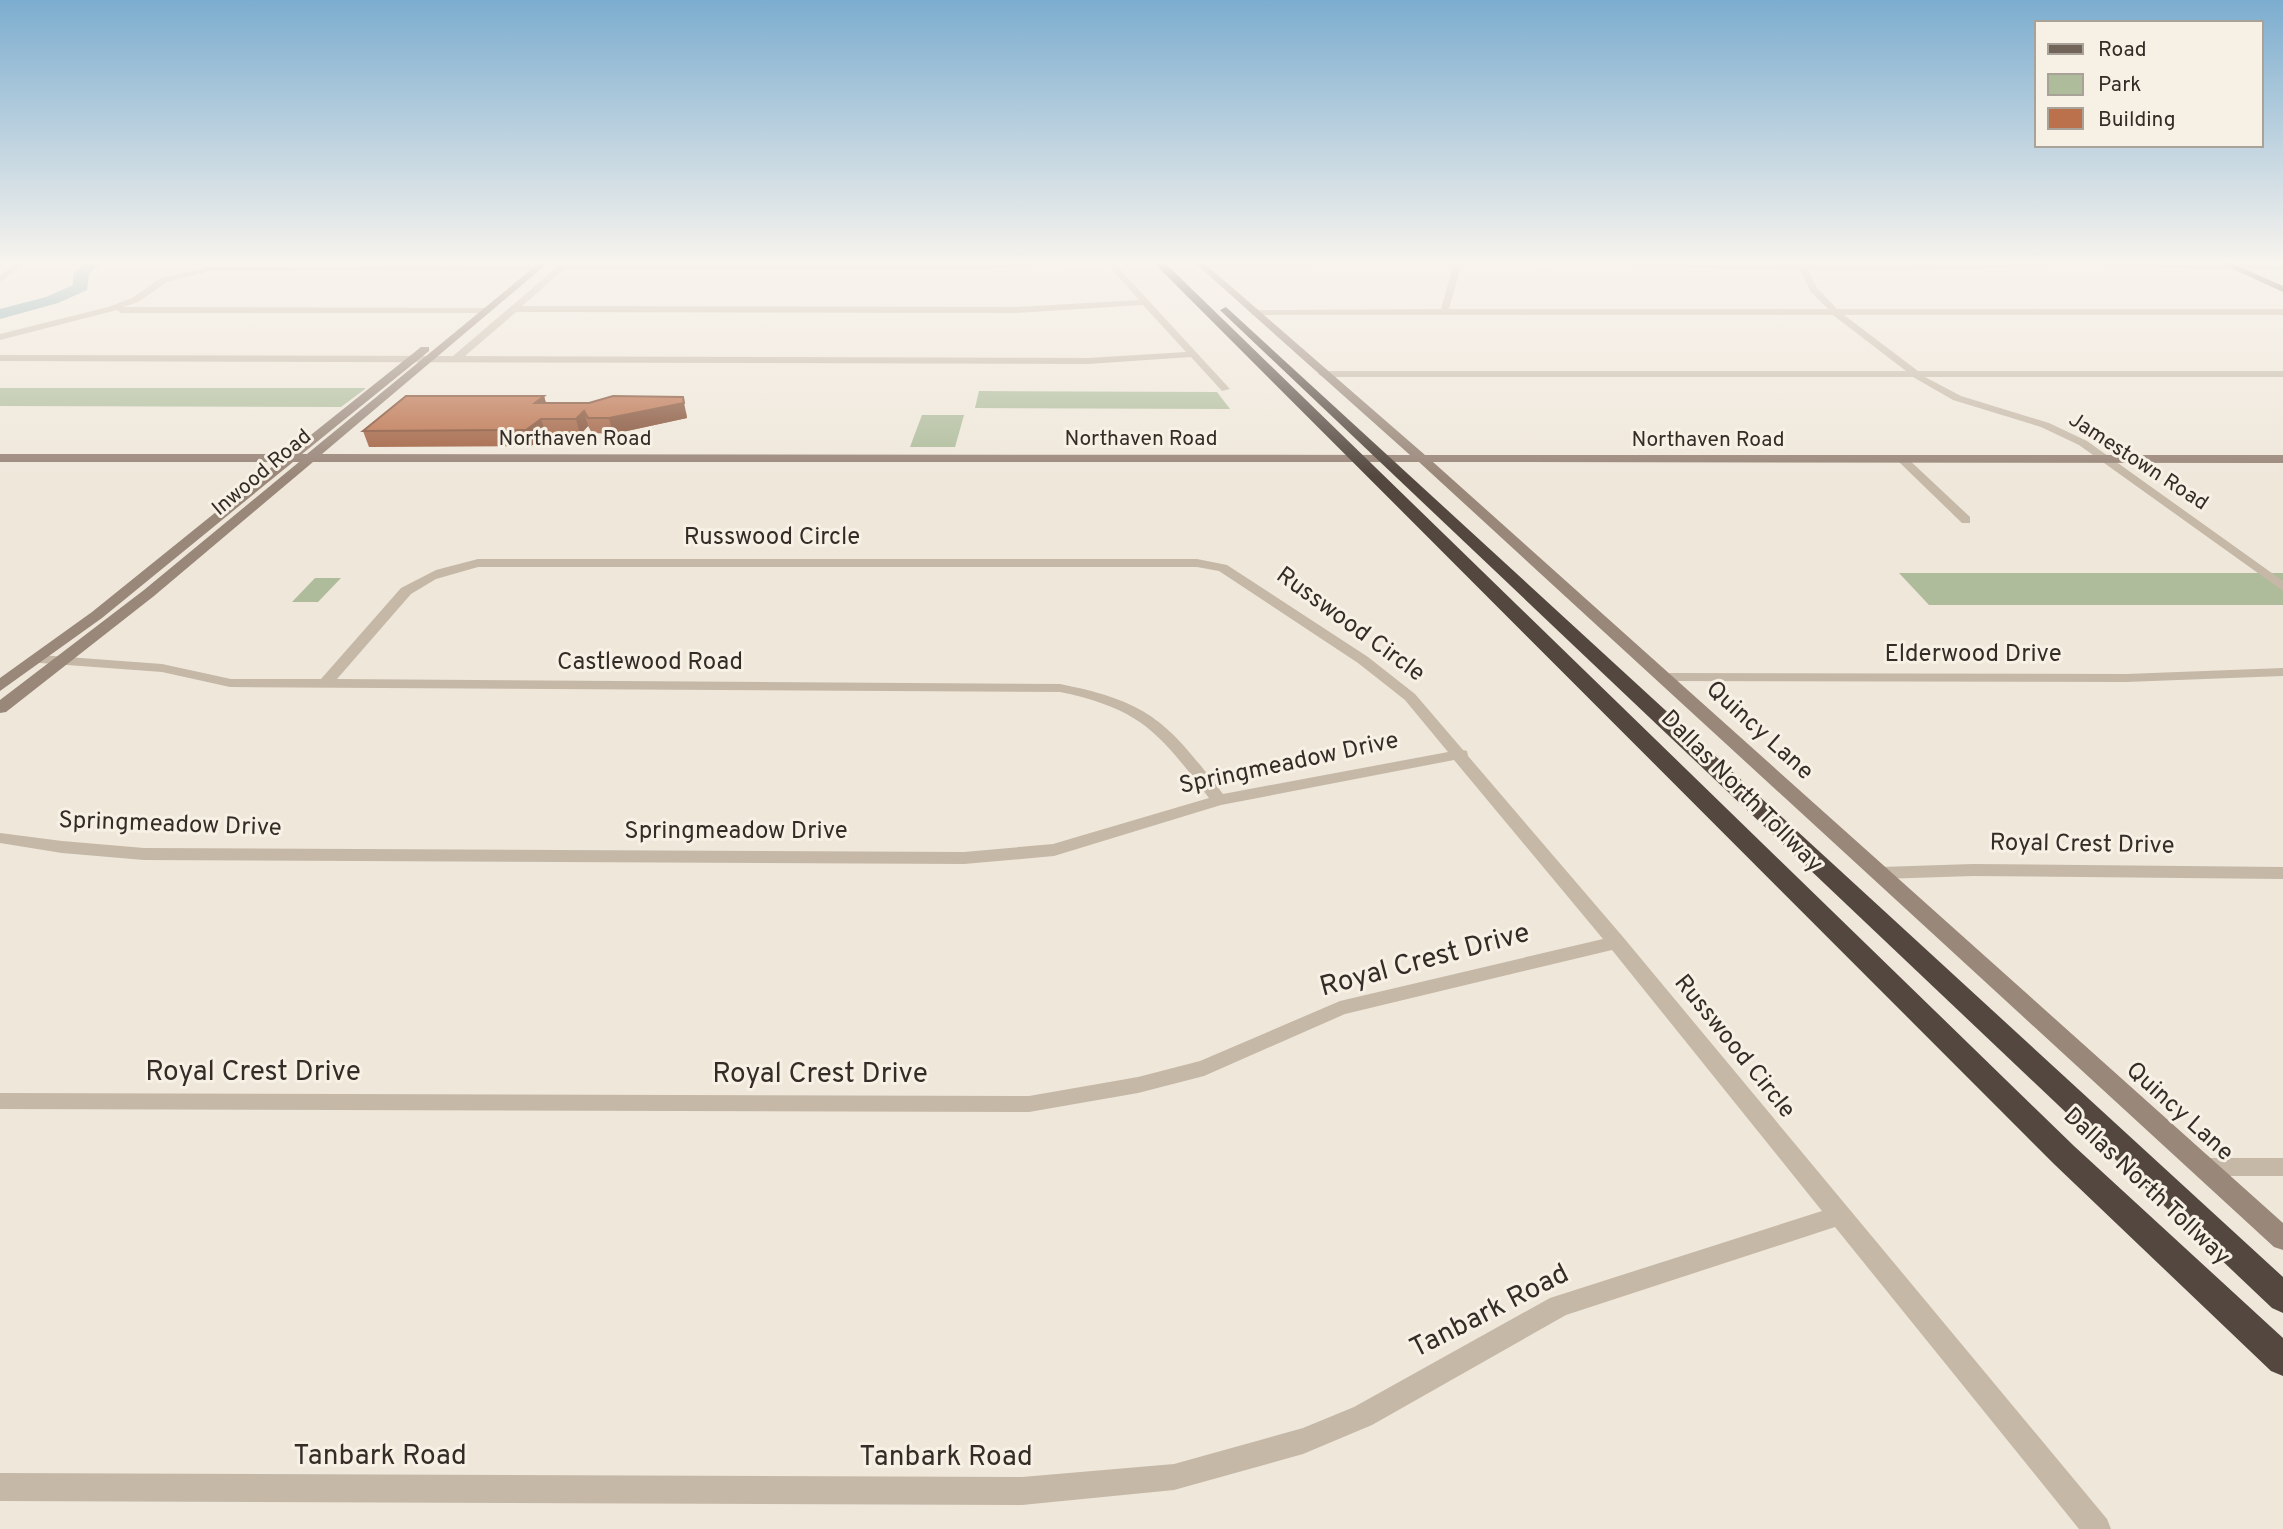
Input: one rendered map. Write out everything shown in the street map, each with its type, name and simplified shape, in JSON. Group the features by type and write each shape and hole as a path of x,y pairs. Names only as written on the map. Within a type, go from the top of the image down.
{"highway":[{"name":"Dallas North Tollway","path":"1231,334 2064,1155 2283,1360"},
{"name":"Dallas North Tollway","path":"1266,334 2283,1298"}],"street":[{"name":"Inwood Road","path":"0,686 40,659 442,334"},
{"name":"Inwood Road","path":"0,708 65,660 460,334"},
{"path":"456,359 484,334"},
{"path":"1177,334 1226,389"},
{"name":"Quincy Lane","path":"1279,334 1411,458 1881,873 2283,1239"},
{"name":"Jamestown Road","path":"1863,334 1914,374 1957,398 2066,434 2106,459 2283,587"},
{"path":"0,358 1088,361 1195,354"},
{"path":"1324,374 2283,373"},
{"name":"Northaven Road","path":"0,458 2283,458"},
{"path":"1902,459 1966,520"},
{"name":"Russwood Circle","path":"324,685 406,591 422,579 478,563 1197,563 1235,574 1363,660 1410,697 1461,754 2097,1529"},
{"name":"Castlewood Road","path":"40,659 113,662 212,677 230,684 1060,688 1086,692 1132,708 1164,730 1219,800"},
{"name":"Elderwood Drive","path":"1662,677 2126,678 2283,672"},
{"name":"Springmeadow Drive","path":"0,838 62,848 144,854 964,858 1054,850 1219,800 1461,754"},
{"name":"Royal Crest Drive","path":"1881,873 1987,870 2283,873"},
{"name":"Royal Crest Drive","path":"0,1101 1029,1104 1138,1085 1204,1068 1340,1008 1616,942"},
{"path":"2203,1167 2283,1167"},
{"name":"Tanbark Road","path":"0,1487 1022,1491 1174,1477 1303,1441 1363,1416 1559,1306 1840,1215"}],"green space":[{"path":"0,388 365,389 341,407 0,406"},
{"path":"979,391 1217,392 1230,409 975,408"},
{"path":"922,415 964,415 955,447 910,447"},
{"path":"1899,573 2283,573 2283,605 1929,605"},
{"path":"315,578 341,578 318,602 292,602"}],"building":[{"path":"406,396 544,396 535,403 589,403 613,396 683,397 684,403 609,418 588,418 584,411 576,419 541,419 526,430 363,431"}]}
